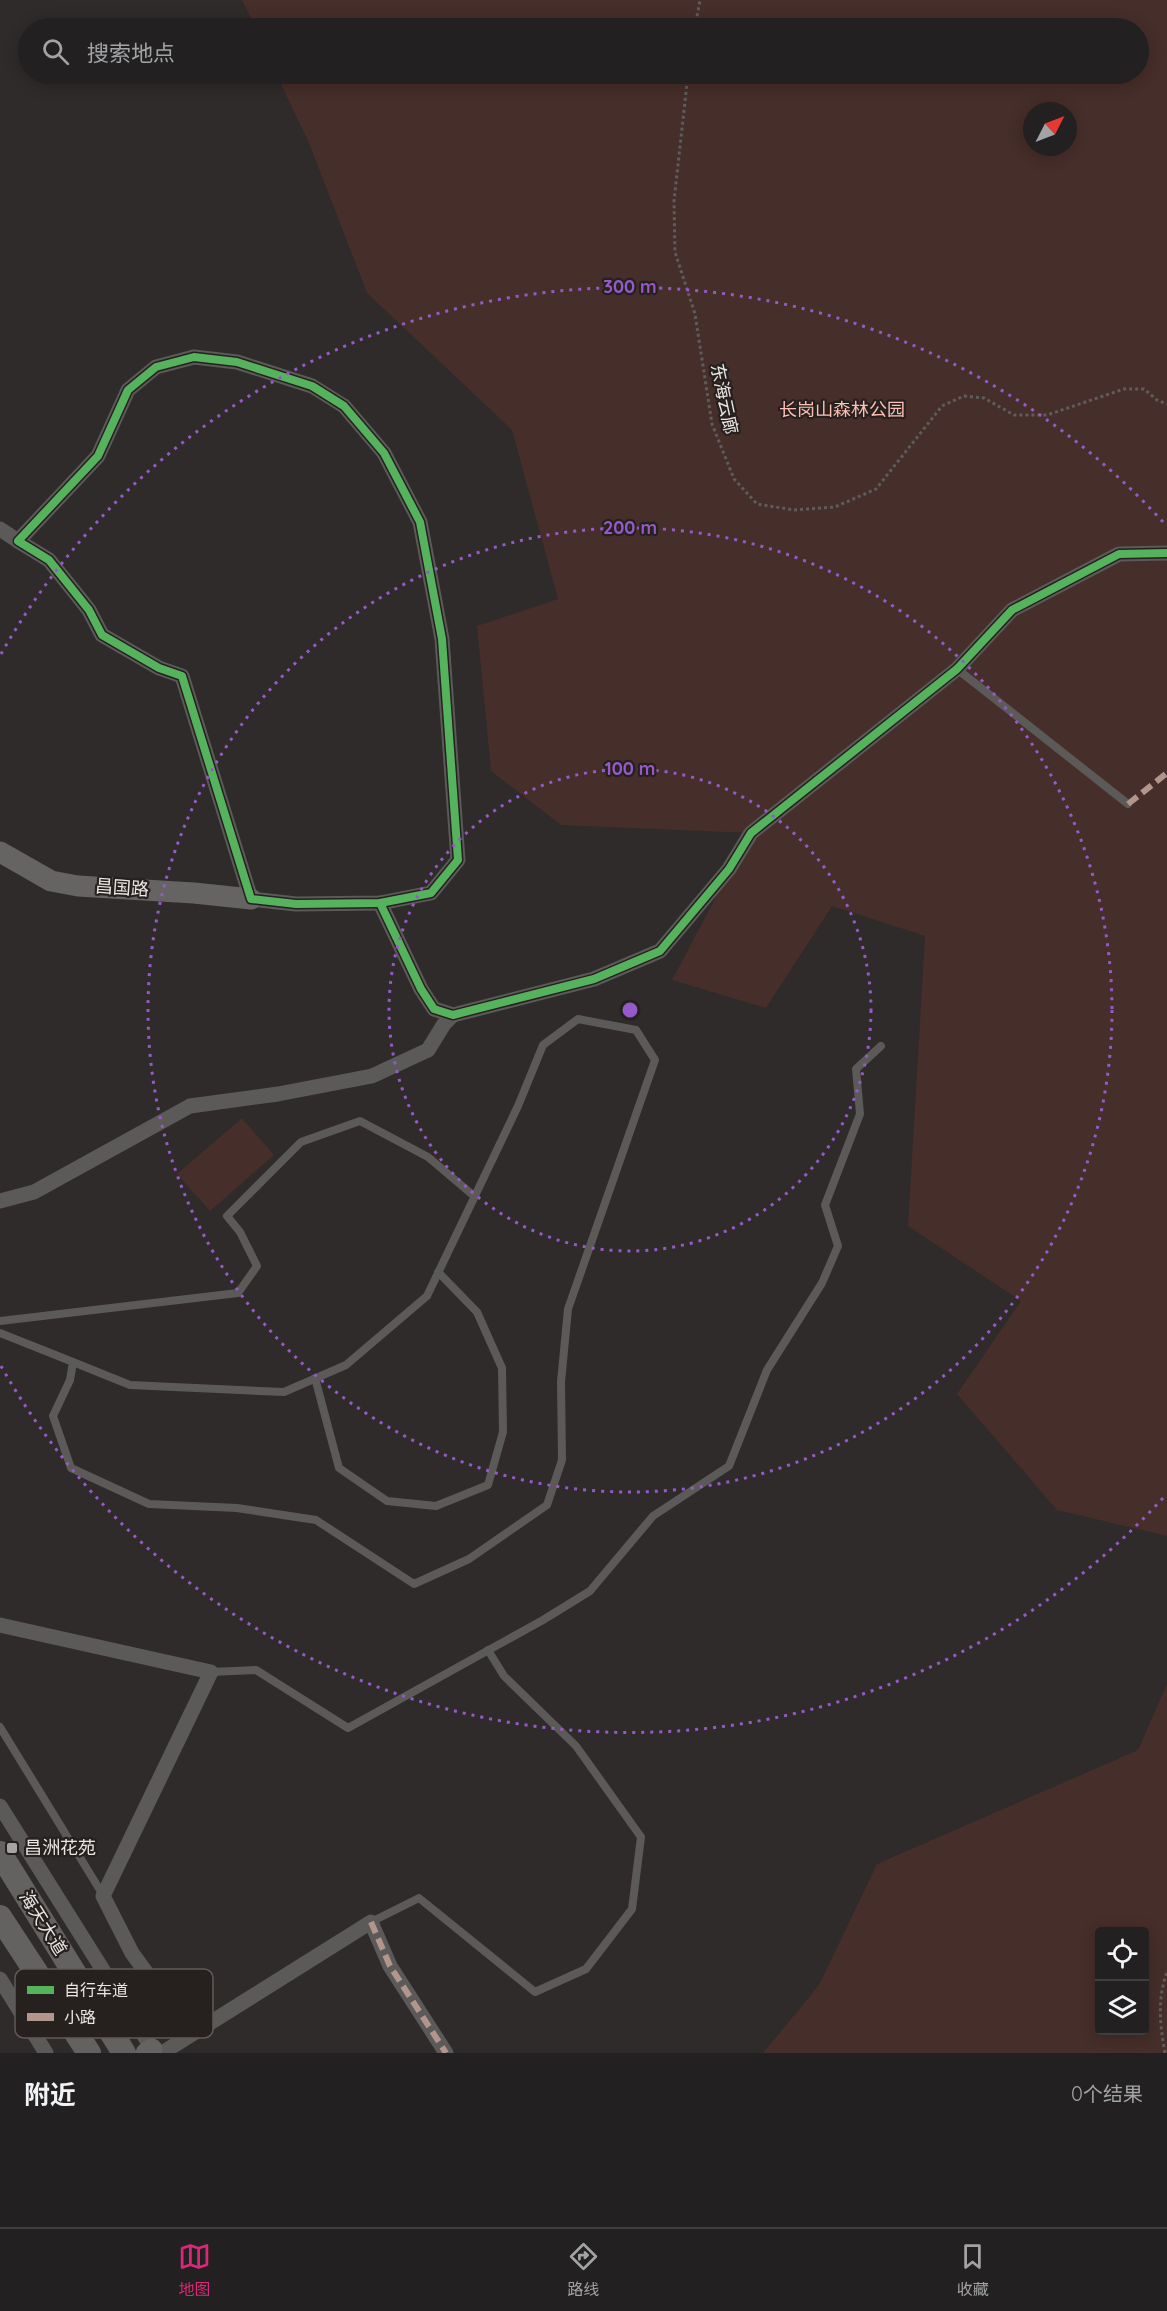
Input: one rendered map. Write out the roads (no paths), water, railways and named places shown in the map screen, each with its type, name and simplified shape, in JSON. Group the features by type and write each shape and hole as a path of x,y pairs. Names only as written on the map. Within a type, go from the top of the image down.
{"main road":[{"name":"昌国路","path":"0,852 51,880 78,886 251,899"},
{"name":"海天大道","path":"0,1853 72,1969"},
{"name":"海天大道","path":"0,1917 34,1969"},
{"name":"海天大道","path":"79,2038 89,2053"},
{"name":"海天大道","path":"115,2038 124,2053"}],"street":[{"path":"0,529 18,541 49,560 89,610 102,635 159,668 182,676 251,899 296,904 380,903 431,892 458,860 442,639 420,522 384,453 344,406 312,386 237,362 194,357 156,367 128,390 98,456 18,541"},
{"path":"0,1201 34,1192 190,1106 278,1094 372,1076 428,1050 444,1024 453,1015 594,979 660,951 729,869 751,832 957,669 1012,610 1119,554 1167,553"},
{"path":"380,903 421,989 434,1009 453,1015"},
{"path":"0,1625 211,1672 103,1896 132,1953 144,1969"},
{"path":"0,1806 102,1969"},
{"path":"213,2020 371,1922 390,1966 446,2053"},
{"path":"0,1979 15,2003"},
{"path":"37,2038 46,2053"},
{"path":"145,2038 154,2052 183,2038"}],"lane":[{"path":"957,669 1128,804"},
{"path":"0,1333 73,1362 130,1385 284,1392 346,1365 427,1296 518,1106 543,1046 578,1019 636,1030 655,1060 568,1309 561,1382 562,1460 547,1505 469,1559 414,1584 316,1520 237,1508 149,1504 71,1468 53,1416 70,1380 73,1362"},
{"path":"211,1672 256,1670 348,1728 590,1591 653,1516 729,1466 767,1370 822,1283 838,1246 825,1205 860,1114 856,1069 882,1046"},
{"path":"0,1322 238,1293 257,1266 240,1232 226,1216 301,1142 360,1121 428,1157 474,1196"},
{"path":"315,1378 339,1468 387,1501 436,1506 488,1485 503,1432 502,1368 477,1312 438,1272"},
{"path":"371,1922 419,1898 535,1992 586,1969 632,1910 641,1837 576,1746 504,1676 488,1650"},
{"path":"0,1727 103,1896"}],"place":[{"name":"昌洲花苑","path":"12,1848"}],"park label":[{"name":"长岗山森林公园","path":"842,410"}]}
